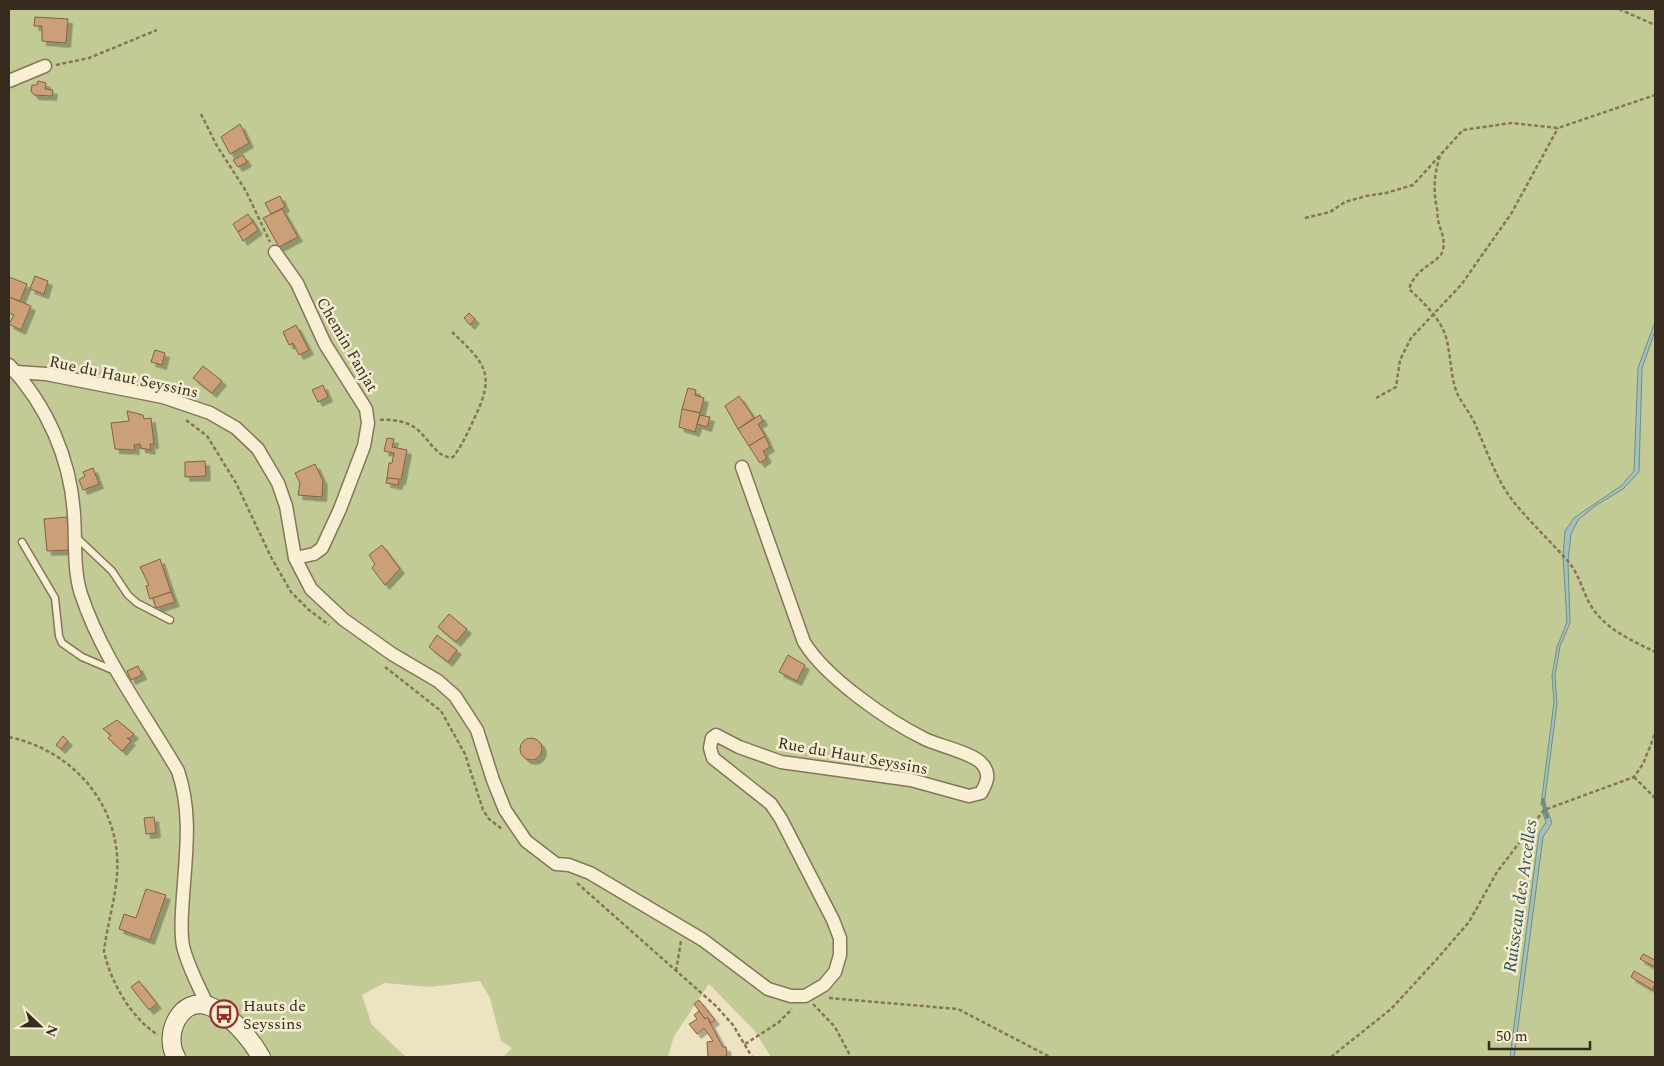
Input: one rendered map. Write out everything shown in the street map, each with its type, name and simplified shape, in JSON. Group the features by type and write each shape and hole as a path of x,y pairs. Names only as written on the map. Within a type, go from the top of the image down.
{"main road":[{"path":"173,1050 173,1023 184,1010 200,1005 208,1006 224,1014 262,1057"}],"street":[{"path":"9,81 45,66"},
{"name":"Chemin Fanjat","path":"275,252 297,284 326,344 366,409 367,426 364,446 340,509 322,548 314,554 295,558"},
{"name":"Rue du Haut Seyssins","path":"12,369 40,406 64,459 74,501 76,571 88,613 119,672 178,771 186,800 188,826 181,921 183,945 208,1006"},
{"name":"Rue du Haut Seyssins","path":"12,369 164,398 210,413 236,428 258,449 278,483 286,506 295,558 311,589 326,604 392,654 438,681 454,696 477,730 505,810 526,841 556,864"},
{"name":"Rue du Haut Seyssins","path":"742,467 804,642 812,656 849,690 901,725 925,739 974,758 983,764 988,774 986,784 981,793 969,796 911,780 781,762 739,747 716,735 712,738 710,748 713,758 771,804 782,819 833,920 840,938 840,955 834,972 824,985 805,996"},
{"path":"556,864 569,866 590,874 719,951 768,989 785,995 805,996"}],"lane":[{"path":"76,537 112,571 128,595 137,603 170,620"},
{"path":"22,542 54,598 59,636 62,643 82,658 119,672"}],"path":[{"path":"1619,9 1655,25"},
{"path":"45,66 89,58 157,30"},
{"path":"1305,218 1330,212 1345,202 1366,196 1386,194 1413,185 1463,130 1511,123 1558,128 1655,96"},
{"path":"201,114 217,146 246,191 275,252"},
{"path":"1376,398 1396,387 1400,360 1411,338 1461,285 1511,214 1558,128"},
{"path":"1440,156 1434,176 1434,194 1438,223 1444,235 1443,248 1439,258 1418,272 1412,279 1409,289 1427,305 1446,336 1451,373 1458,394 1476,426 1482,444 1512,500 1566,559 1581,579 1590,605 1596,613 1612,628 1642,647 1655,652"},
{"path":"367,426 378,420 390,419 404,423 414,427 442,456 453,457 478,412 487,384 485,373 476,354 452,332"},
{"path":"181,417 207,436 236,484 271,557 296,599 334,628"},
{"path":"384,666 426,697 448,720 465,754 477,796 489,819"},
{"path":"1331,1057 1391,1010 1469,922 1497,872 1544,810 1634,777 1643,764 1655,734"},
{"path":"9,737 43,748 70,764 87,780 102,805 114,839 118,873 104,951 106,962 123,995 144,1025 173,1050"},
{"path":"1634,777 1655,798"},
{"path":"556,864 716,1006 733,1025 752,1057"},
{"path":"676,971 681,948 681,928"},
{"path":"745,1044 778,1024 805,996"},
{"path":"805,996 835,1027 851,1057"},
{"path":"805,996 958,1009 1048,1054 1050,1057"}],"green space":[{"path":"9,9 1655,9 1655,1057 771,1057 754,1030 709,984 674,1036 668,1057 503,1057 512,1048 501,1041 490,998 480,981 430,987 384,983 362,995 372,1025 406,1057 9,1057"}],"water":[{"path":"1655,322 1655,331 1642,368 1639,472 1623,489 1595,506 1578,520 1571,534 1568,561 1570,623 1560,646 1555,676 1557,704 1544,805 1541,805 1554,702 1552,676 1557,647 1567,622 1563,557 1565,531 1574,518 1621,486 1634,471 1638,368"},
{"path":"1548,812 1552,823 1543,837 1514,1057 1510,1057 1539,833 1546,822 1543,814"}],"building":[{"path":"35,17 68,19 66,43 42,41 42,26 34,26"},
{"path":"38,81 46,83 45,89 53,90 52,96 34,95 31,91 32,85 37,85"},
{"path":"240,124 249,143 230,154 221,137"},
{"path":"243,155 247,162 238,167 233,160"},
{"path":"280,196 285,207 271,214 265,203"},
{"path":"282,209 298,237 279,247 263,218"},
{"path":"248,214 253,222 238,232 233,224"},
{"path":"253,222 258,230 243,241 238,232"},
{"path":"35,276 48,281 44,294 30,289"},
{"path":"9,277 27,284 20,301 9,297"},
{"path":"9,297 31,306 21,330 9,324 14,315 9,313"},
{"path":"469,313 475,319 470,325 464,318"},
{"path":"296,325 309,350 299,355 293,343 289,345 283,332"},
{"path":"155,350 165,353 162,365 151,362"},
{"path":"203,366 222,381 212,393 193,378"},
{"path":"323,385 328,397 318,402 312,390"},
{"path":"688,388 696,390 695,395 704,398 700,413 682,409"},
{"path":"739,396 754,418 738,429 725,406"},
{"path":"682,409 700,413 695,432 679,427"},
{"path":"127,411 143,415 144,419 151,418 154,444 150,444 151,450 141,448 140,444 134,445 135,450 115,449 111,423 129,421"},
{"path":"700,415 710,417 707,427 697,424"},
{"path":"760,415 763,421 758,424 765,436 749,446 738,429"},
{"path":"765,436 770,447 763,451 767,458 760,463 749,446"},
{"path":"387,438 394,439 392,447 407,450 401,480 387,478 389,463 392,463 394,453 384,451"},
{"path":"205,461 206,476 185,477 185,462"},
{"path":"315,464 323,481 322,497 298,495 300,483 295,473"},
{"path":"93,468 99,484 83,490 79,480 85,476 83,472"},
{"path":"387,478 399,479 398,485 386,483"},
{"path":"67,517 70,550 47,551 44,519"},
{"path":"382,545 400,569 385,585 372,568 375,564 369,555"},
{"path":"160,559 171,592 150,599 146,586 149,585 140,567"},
{"path":"171,592 175,602 156,608 153,598"},
{"path":"449,614 467,629 456,642 438,627"},
{"path":"437,635 457,650 448,662 429,647"},
{"path":"788,655 805,665 797,681 779,672"},
{"path":"138,666 142,675 131,680 127,671"},
{"path":"117,720 134,734 127,738 131,741 122,751 108,738 111,735 103,729"},
{"path":"63,736 68,741 61,749 56,745"},
{"path":"531,738 539,741 542,749 539,757 531,760 523,757 520,749 523,741"},
{"path":"154,817 156,833 146,834 144,818"},
{"path":"146,889 166,895 150,940 119,929 124,914 136,918"},
{"path":"1643,954 1655,960 1655,967 1640,959"},
{"path":"1634,971 1655,983 1653,990 1631,977"},
{"path":"139,981 157,1004 149,1010 131,987"},
{"path":"699,1000 715,1020 711,1023 707,1017 705,1019 694,1004"},
{"path":"699,1011 705,1019 707,1017 723,1047 726,1047 727,1055 724,1057 708,1057 707,1042 713,1041 704,1028 697,1034 689,1024 697,1019 694,1015"}],"waterway":[{"name":"Ruisseau des Arcelles","path":"1543,800 1547,817"}],"place":[{"name":"Hauts de Seyssins","path":"224,1014"}]}
